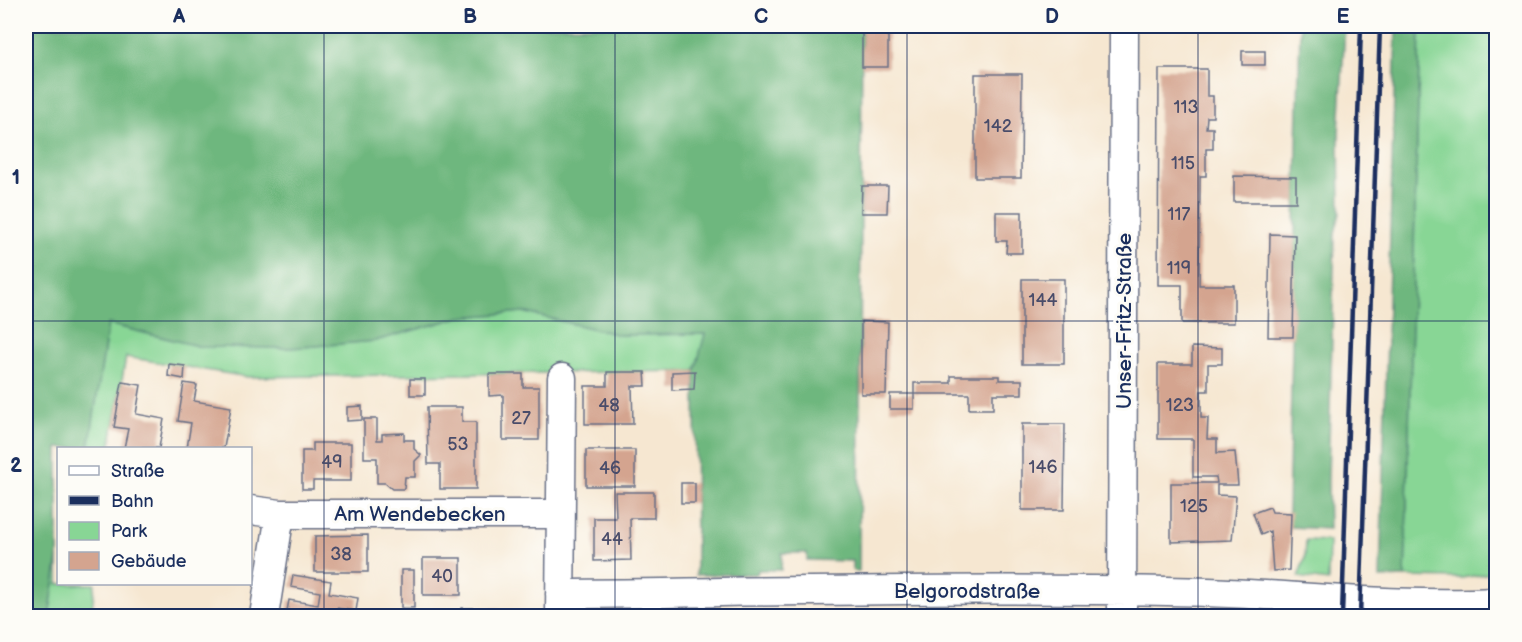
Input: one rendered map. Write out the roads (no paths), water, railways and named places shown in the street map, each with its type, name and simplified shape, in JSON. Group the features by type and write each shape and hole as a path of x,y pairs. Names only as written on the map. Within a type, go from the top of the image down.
{"street":[{"name":"Unser-Fritz-Straße","path":"1122,603 1124,26"},
{"name":"Belgorodstraße","path":"562,378 560,605 1122,603 1243,592 1445,610 1497,602"},
{"name":"Am Wendebecken","path":"252,510 280,514 560,514"},
{"path":"264,616 280,514"}],"railway":[{"path":"1342,616 1361,26"},
{"path":"1360,616 1380,26"}]}
